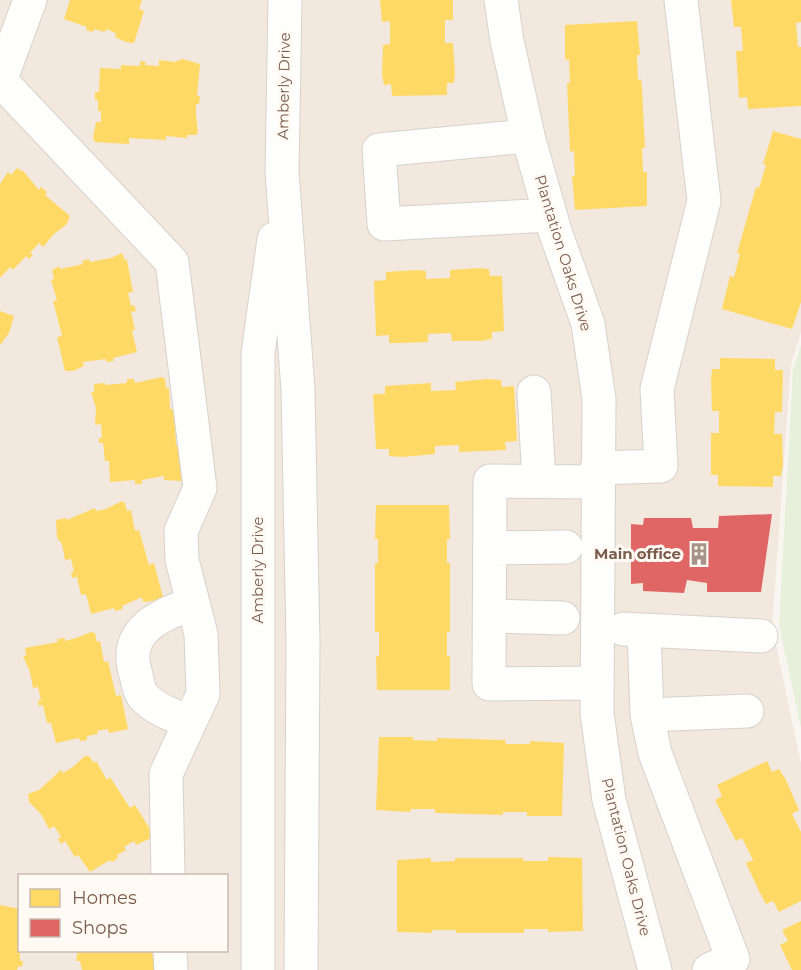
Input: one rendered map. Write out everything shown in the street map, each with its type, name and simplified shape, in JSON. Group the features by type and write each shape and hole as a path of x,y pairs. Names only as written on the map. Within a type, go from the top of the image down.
{"street":[{"path":"30,0 0,80 172,262 200,489 181,531 182,560 201,634 203,694 166,774 168,874"},
{"name":"Amberly Drive","path":"285,0 282,172 298,390 303,642 300,970"},
{"name":"Plantation Oaks Drive","path":"501,0 507,41 528,136 550,215 588,324 599,399 597,713 609,800 655,970"},
{"path":"597,683 489,684 490,481 539,481 661,466 657,389 704,201 681,0"},
{"path":"528,136 379,150 384,224 550,215"},
{"name":"Amberly Drive","path":"258,970 258,353 282,172"},
{"path":"534,392 539,481"},
{"path":"490,548 566,547"},
{"path":"189,722 162,710 142,696 133,667 136,641 143,629 164,614 192,604"},
{"path":"490,616 562,618"},
{"path":"597,628 761,636"},
{"path":"644,630 647,715 655,753 733,959 709,970"},
{"path":"647,715 747,711"},
{"path":"170,952 171,970"}],"shaded area":[{"path":"0,0 801,0 801,332 791,365 772,626 801,764 801,970 0,970"}],"green space":[{"path":"801,345 801,728 779,625 793,369"}],"building: Homes":[{"path":"70,0 142,0 139,9 144,11 134,43 115,37 116,33 106,29 105,32 94,29 93,32 86,30 87,27 64,19"},
{"path":"380,0 453,0 453,20 445,20 445,43 453,43 455,73 454,83 447,83 447,95 392,96 391,84 384,85 383,45 390,44 390,21 382,22"},
{"path":"731,0 801,0 801,22 796,23 798,47 801,47 801,106 748,109 747,97 739,98 736,51 743,51 741,27 734,27"},
{"path":"637,21 640,55 637,55 638,80 641,79 642,89 645,148 642,148 643,172 647,172 647,206 575,210 572,176 575,176 574,151 570,152 567,83 570,83 569,59 565,60 565,25"},
{"path":"182,59 200,64 197,96 200,96 199,104 196,104 198,132 196,135 187,135 187,138 166,136 166,140 129,138 129,144 95,142 93,138 96,122 101,122 98,100 95,100 95,92 99,92 100,68 121,69 121,65 140,66 140,61 146,62 145,65 159,66 159,60 175,62"},
{"path":"773,131 801,139 801,302 792,329 722,309 730,276 734,277 740,254 737,253 756,187 759,188 766,165 763,164"},
{"path":"17,168 24,172 39,190 41,187 47,192 45,195 70,216 67,224 43,247 39,243 30,253 33,255 29,259 26,256 13,270 10,267 0,278 0,184 8,172 11,175"},
{"path":"122,253 127,260 133,292 128,293 131,306 134,305 136,311 131,312 135,330 132,331 137,352 113,358 114,361 106,362 106,359 83,362 84,366 73,371 65,371 57,337 62,336 53,301 57,300 51,280 54,279 52,270 60,266 60,269 83,264 82,261 89,259 90,262 111,258"},
{"path":"489,269 490,276 502,276 504,331 492,332 492,339 452,341 451,333 428,334 428,342 389,343 389,335 376,336 374,281 386,280 386,272 416,270 426,271 426,279 450,278 450,270"},
{"path":"0,311 14,316 9,333 0,345"},
{"path":"720,358 775,359 775,370 783,370 782,412 775,412 774,434 782,434 783,465 781,476 773,476 773,487 718,486 718,475 711,475 711,433 719,433 719,411 712,411 711,380 712,369 720,369"},
{"path":"162,377 165,379 166,388 169,388 170,409 174,409 176,445 182,445 184,479 181,481 164,480 164,476 142,480 142,484 135,484 135,480 110,482 109,461 105,461 103,443 99,443 99,438 102,438 101,424 95,425 96,408 91,392 94,392 94,384 127,383 127,379 134,379 135,383"},
{"path":"501,380 502,387 514,386 517,441 505,442 506,450 459,452 459,445 435,446 435,454 402,457 389,456 389,449 376,449 373,394 385,394 385,386 431,383 431,391 456,390 455,382"},
{"path":"122,501 127,511 131,510 135,531 139,530 149,565 154,563 163,597 160,600 143,602 142,597 122,606 123,609 115,611 114,608 91,614 86,594 81,595 77,577 72,578 71,572 74,572 71,559 65,560 62,544 57,538 56,520 67,518 67,520 95,508 96,511 106,509"},
{"path":"376,505 449,505 450,539 447,539 447,563 450,563 450,632 447,632 447,656 450,656 450,690 377,690 376,656 379,656 379,632 375,632 375,563 378,563 378,539 375,539"},
{"path":"91,632 95,633 97,642 100,641 104,662 108,661 116,696 121,695 128,729 109,733 108,729 97,731 98,734 87,736 87,740 80,741 79,738 56,743 51,723 47,723 43,705 39,706 38,701 41,700 38,687 33,688 30,672 23,656 26,656 25,648 58,642 57,639 65,638 65,641"},
{"path":"379,737 413,737 413,740 437,741 437,738 506,740 505,744 530,744 530,741 564,743 562,816 527,816 527,812 503,812 503,815 435,813 435,809 411,809 410,812 376,810"},
{"path":"85,756 89,756 94,763 96,761 107,780 110,777 130,808 135,805 153,834 151,838 136,845 134,841 124,847 126,850 117,855 118,858 90,872 78,855 75,857 65,841 61,844 58,839 61,837 54,826 49,829 41,814 29,802 28,794 39,790 61,770 63,773"},
{"path":"767,761 772,772 779,769 786,780 799,810 792,814 801,832 801,901 779,912 773,901 766,904 746,863 753,860 742,838 736,841 715,800 722,796 717,785"},
{"path":"548,857 582,858 583,931 548,932 548,929 524,929 524,933 456,933 456,930 432,930 432,933 397,932 397,860 431,858 431,862 455,861 455,858 523,858 523,861 548,861"},
{"path":"0,905 18,909 18,952 20,952 20,961 23,961 22,967 18,966 17,970 0,970"},
{"path":"801,921 801,970 792,970 780,945 788,941 782,930"},
{"path":"78,952 152,952 153,959 159,958 160,970 82,970 80,961 76,961"}],"building: Shops":[{"name":"Main office","path":"772,514 761,592 707,592 707,583 687,580 684,593 643,591 643,583 631,584 631,524 643,525 644,518 691,518 693,528 718,528 719,516"}],"place":[{"name":"Main office","path":"699,554"}]}
